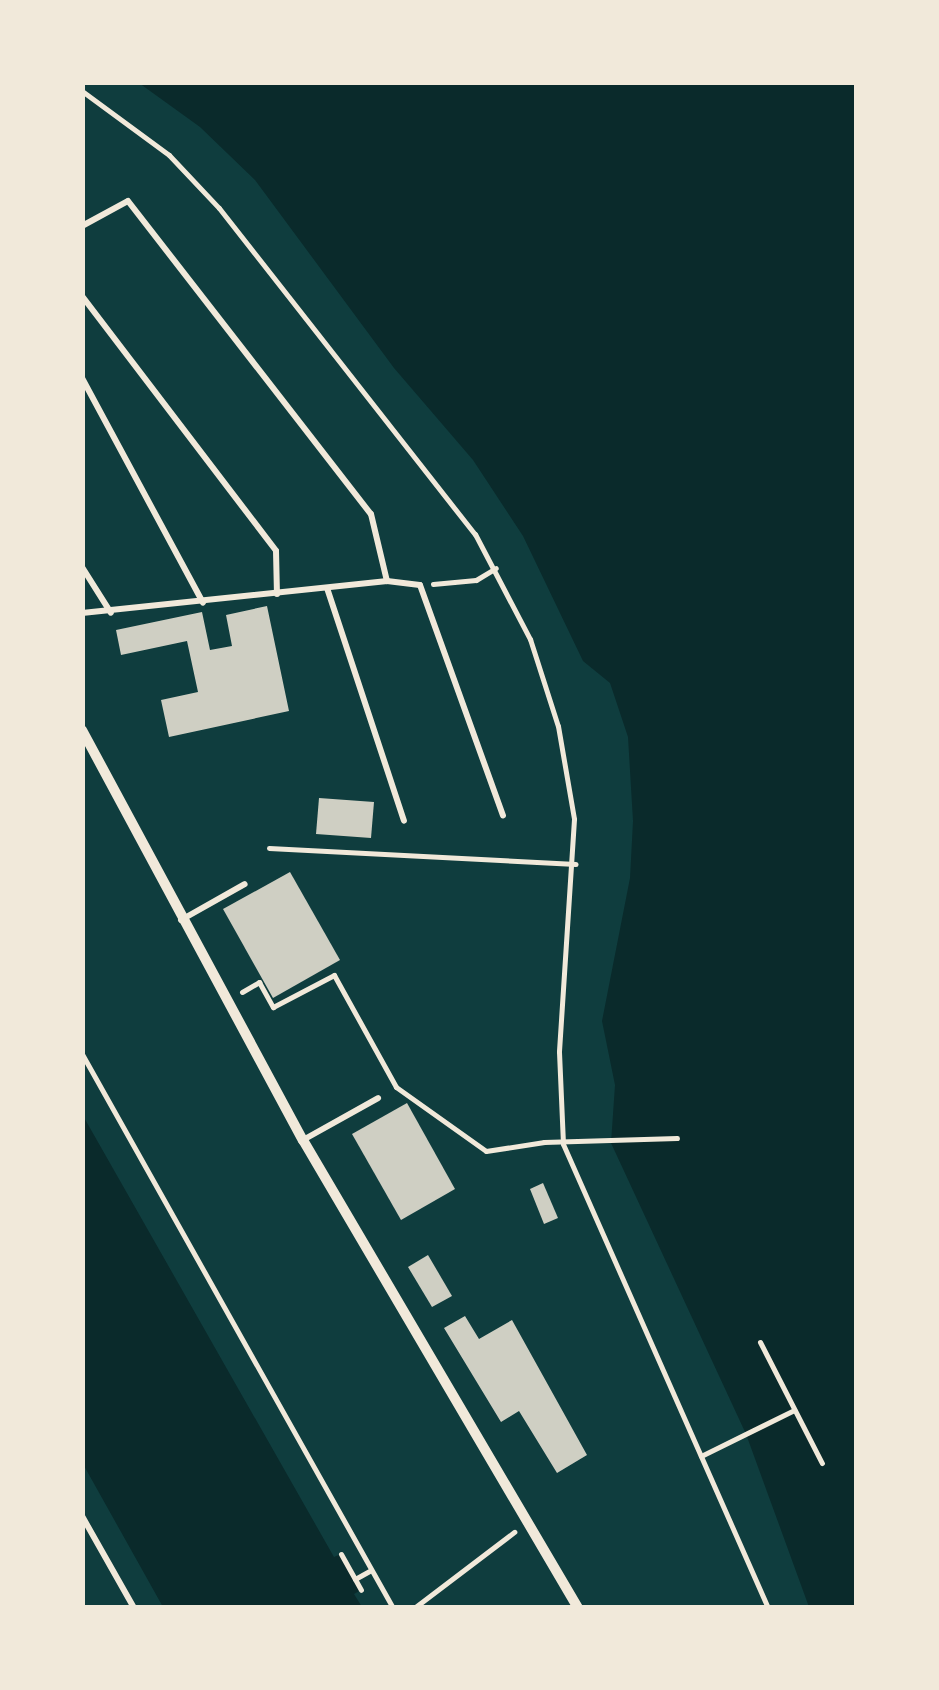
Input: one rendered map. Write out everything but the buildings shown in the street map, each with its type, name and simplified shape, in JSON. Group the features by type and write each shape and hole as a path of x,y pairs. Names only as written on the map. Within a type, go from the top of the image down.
{"street":[{"path":"82,730 180,920 303,1140 578,1608"}],"lane":[{"path":"82,226 128,201 371,514 388,581"},
{"path":"82,296 276,551 276,594"},
{"path":"82,378 204,603"},
{"path":"82,568 112,614"},
{"path":"82,612 112,614 388,581 420,585 503,816"},
{"path":"327,588 404,820"},
{"path":"180,920 245,884"},
{"path":"303,1140 378,1098"},
{"path":"82,1516 134,1608"}],"path":[{"path":"83,91 89,82"},
{"path":"420,585 476,580 496,568"},
{"path":"269,848 576,864"},
{"path":"226,1001 259,982 273,1007 334,975 396,1087 486,1151 677,1138"},
{"path":"82,1054 393,1608"},
{"path":"760,1342 822,1464"},
{"path":"701,1456 794,1410"},
{"path":"414,1608 528,1522"},
{"path":"341,1554 360,1590"},
{"path":"354,1579 371,1570"}],"water":[{"path":"139,83 856,83 856,1607 809,1607 746,1434 611,1143 615,1085 602,1021 630,878 633,821 628,737 610,683 583,661 523,536 473,460 394,368 255,180 200,127"},
{"path":"82,1114 334,1557 341,1554 361,1590 354,1594 362,1607 163,1607 83,1464"}]}
